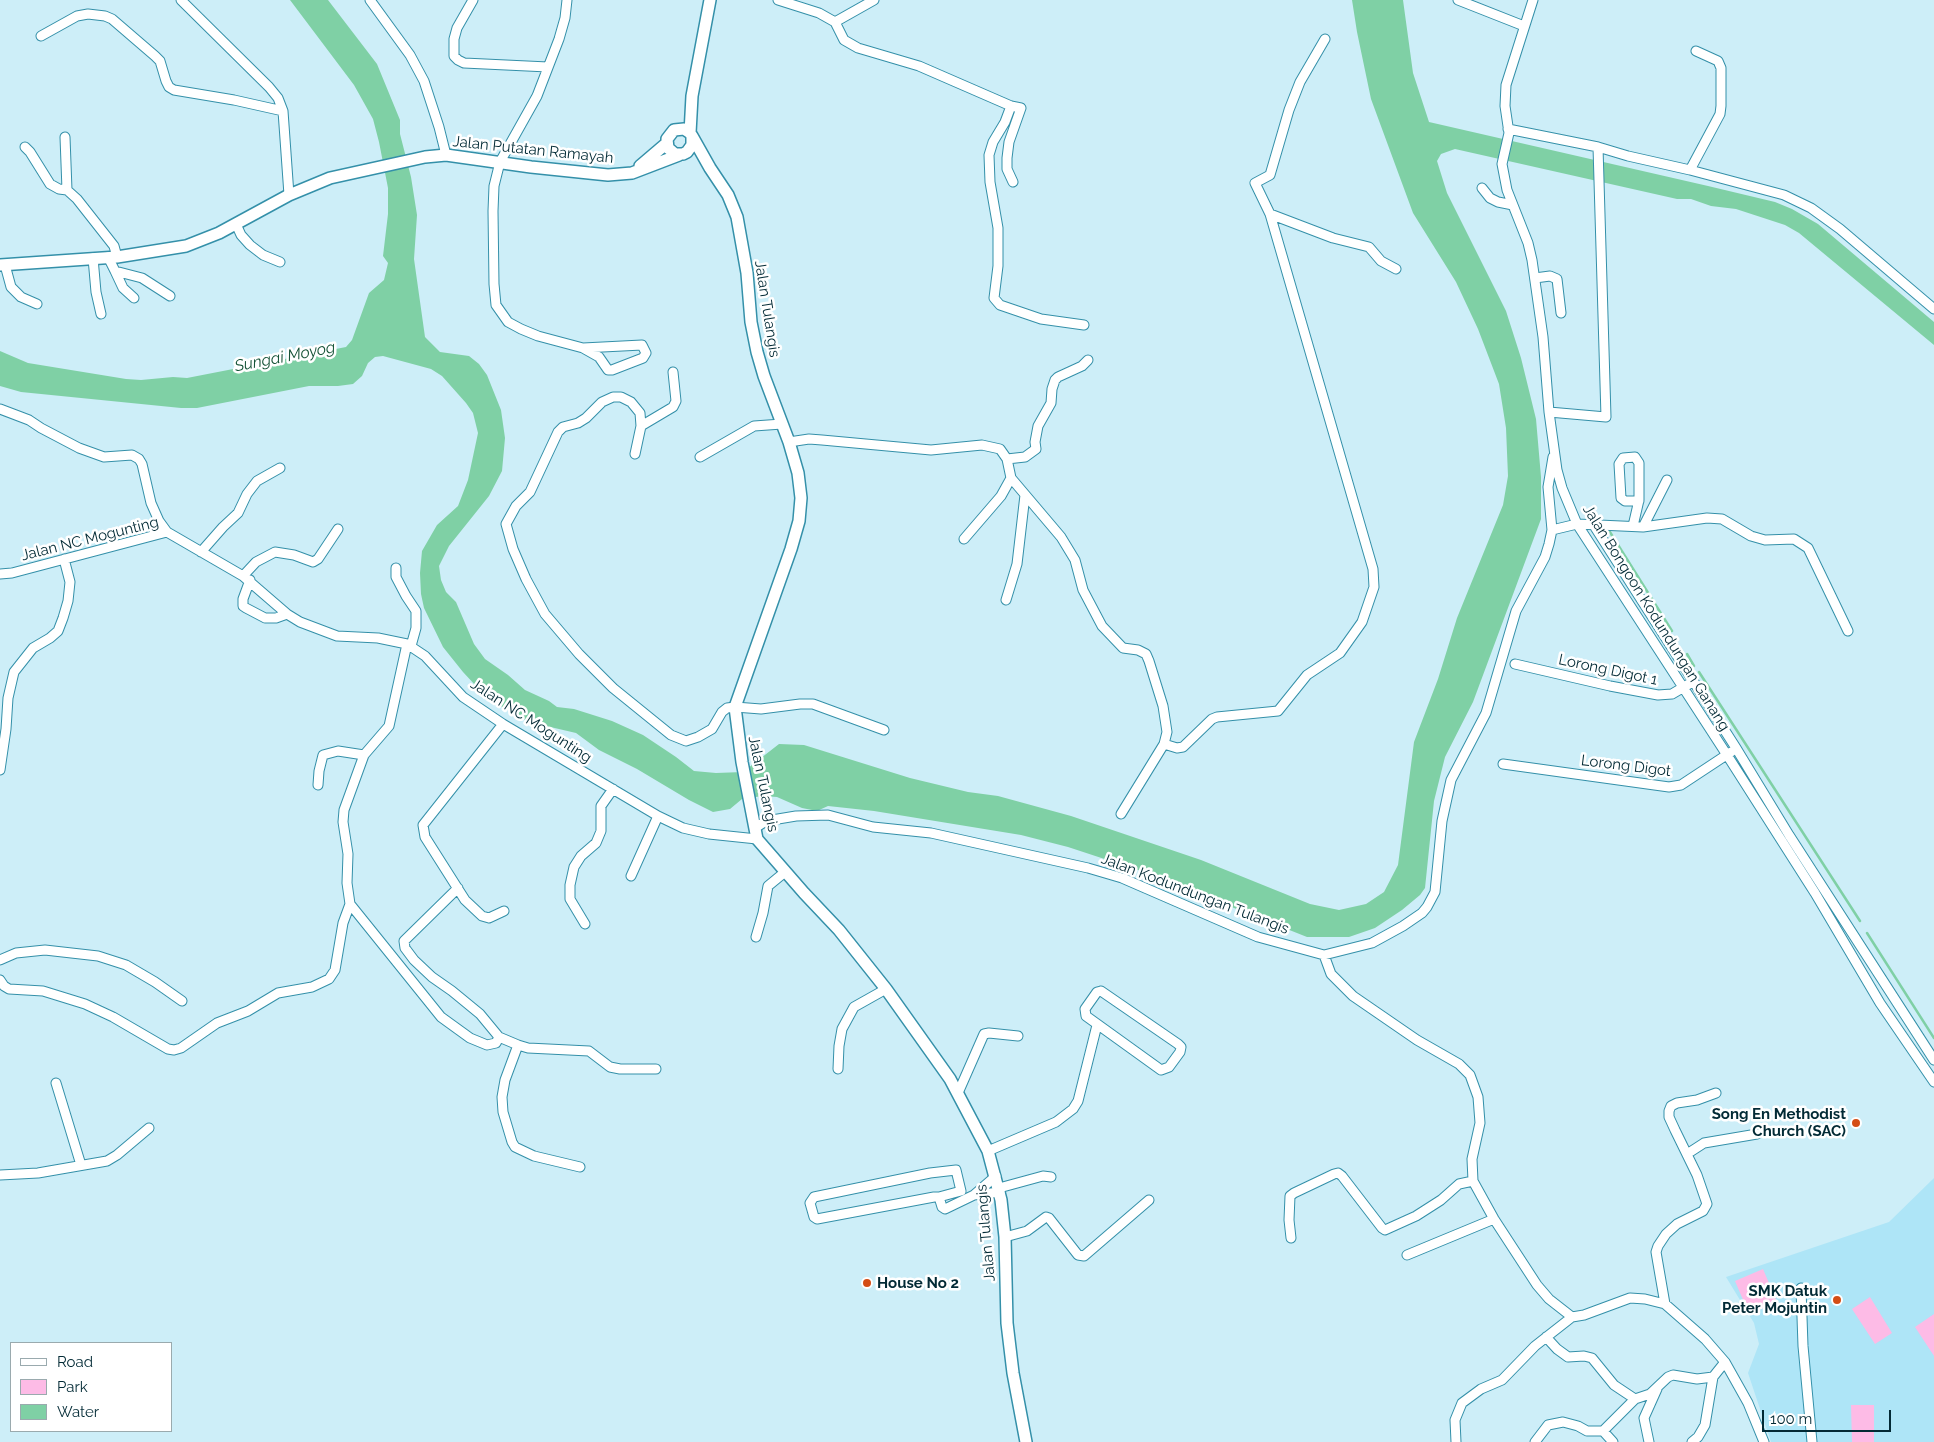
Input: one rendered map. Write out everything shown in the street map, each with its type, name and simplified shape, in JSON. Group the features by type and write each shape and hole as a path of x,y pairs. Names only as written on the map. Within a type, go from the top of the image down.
{"main road":[{"path":"691,135 684,129 677,129 669,134 667,143 671,151 681,154 687,152 692,145 692,96 710,0"},
{"path":"677,129 692,96"},
{"name":"Jalan Tulangis","path":"691,135 728,195 737,217 757,352 789,442 798,473 801,498 799,520 792,549 735,707 742,762 756,834 785,872 839,930 886,989 933,1053 958,1094 988,1151 999,1190 1005,1237 1008,1332 1013,1373 1026,1442"},
{"name":"Jalan Putatan Ramayah","path":"632,173 667,143"},
{"name":"Jalan Putatan Ramayah","path":"3,265 113,257 186,246 236,224 289,195 330,178 425,157 446,155 608,175 632,173 681,154"},
{"name":"Jalan Tulangis","path":"681,154 710,168"}],"street":[{"path":"181,0 278,98 283,111 289,195"},
{"path":"370,0 410,55 424,81 446,155"},
{"path":"472,0 454,39 454,56 458,60 464,63 548,67"},
{"path":"567,0 565,18 537,96 500,162 494,186 496,306 508,322 538,336 583,348 600,357 608,370 643,358 646,353 642,345 583,348"},
{"path":"778,0 819,13 835,22 844,40 858,48 919,66 1011,106 1021,108 1009,142 1007,158 1007,169 1013,182"},
{"path":"835,22 874,0"},
{"path":"1458,0 1524,26"},
{"name":"Jalan Bongoon Kodundungan Ganang","path":"1533,0 1506,85 1505,106 1509,131 1502,164 1507,190 1528,243 1535,278 1543,337 1554,451 1562,488 1577,524 1684,687 1815,893 1880,1003 1934,1082"},
{"path":"42,36 77,16 88,14 105,16 112,19 160,61 166,81 169,87 174,90 234,100 283,111"},
{"path":"1164,744 1177,748 1183,747 1212,719 1217,717 1278,711 1308,674 1340,653 1362,622 1374,587 1374,569 1270,214 1255,183 1270,175 1289,110 1300,82 1325,39"},
{"path":"1690,170 1720,114 1721,106 1721,68 1718,61 1696,51"},
{"path":"1011,106 1005,122 993,142 989,155 990,182 998,228 998,266 994,298 1000,305 1041,319 1084,325"},
{"path":"1509,131 1598,152 1628,156 1690,170 1784,195 1811,208 1840,229 1934,309"},
{"path":"65,137 67,190"},
{"path":"25,147 50,184 59,189 67,190 114,246 115,271 123,288 134,298"},
{"path":"1549,412 1606,417 1598,152"},
{"path":"1482,188 1490,198 1512,205"},
{"path":"1270,214 1333,238 1369,247 1381,261 1396,268"},
{"path":"236,224 241,235 250,245 263,255 280,262"},
{"path":"93,258 96,292 101,314"},
{"path":"3,265 11,287 21,297 37,304"},
{"path":"115,271 142,278 170,296"},
{"path":"1535,278 1550,276 1556,279 1561,313"},
{"path":"600,357 604,347"},
{"path":"1007,459 1025,456 1036,450 1035,442 1038,426 1051,403 1055,380 1082,366 1088,360"},
{"path":"641,426 673,407 676,401 673,372"},
{"path":"634,454 641,426 640,413 631,402 621,397 613,397 602,402 578,423 563,427 558,432 530,492 516,506 506,524 513,548 526,579 545,614 579,654 613,688 671,735 686,741 712,729 727,708 735,707 761,709 813,704 884,730"},
{"path":"0,409 29,420 79,448 104,456 132,455 139,459 142,464 151,503 159,521 167,532"},
{"path":"700,457 754,426 782,424"},
{"path":"789,442 809,439 931,450 982,445 1000,449 1007,459 1011,478 1061,537 1075,560 1083,590 1107,633 1123,648 1138,650 1146,654 1149,661 1167,725 1164,744 1121,814"},
{"name":"Jalan Kodundungan Tulangis","path":"756,834 766,820 796,816 828,815 873,827 932,833 1044,857 1122,878 1258,937 1324,955 1362,946 1385,936 1422,913 1432,900 1435,892 1442,821 1451,780 1486,713 1516,612 1545,557 1552,530 1548,487 1554,451"},
{"path":"1633,526 1639,501 1638,461 1635,457 1623,458 1620,464 1621,498 1625,501 1639,501"},
{"path":"201,552 238,513 246,494 257,481 280,468"},
{"path":"964,538 1001,496 1011,478"},
{"path":"1643,527 1667,480"},
{"path":"1006,600 1016,564 1025,495"},
{"path":"1552,530 1577,524 1643,527 1707,518 1731,523 1751,536 1765,540 1788,539 1800,542 1808,548 1848,631"},
{"path":"1593,524 1755,778 1789,835 1934,1060"},
{"path":"287,614 276,618 265,618 243,606 246,578 256,562 275,552 294,555 313,562 318,559 338,528"},
{"name":"Jalan NC Mogunting","path":"0,574 12,573 167,532 246,578 287,614 300,622 337,636 378,638 409,645 425,656 463,697 503,724 658,816 683,828 708,834 756,834"},
{"path":"0,770 8,698 14,672 33,648 58,631 63,618 68,601 70,582 64,559"},
{"path":"0,980 9,989 43,992 85,1004 114,1018 168,1049 177,1049 217,1023 248,1011 278,993 312,987 329,979 335,970 343,923 350,904 347,883 348,854 343,822 344,810 364,755 380,739 389,726 409,645 416,628 416,611 396,577 396,568"},
{"name":"Lorong Digot 1","path":"1515,664 1650,694 1666,695 1693,681"},
{"path":"503,724 423,825 425,837 466,900 482,916 489,918 504,911"},
{"name":"Lorong Digot","path":"1503,764 1675,787 1681,785 1736,748"},
{"path":"318,785 323,755 338,751 364,755"},
{"path":"1746,784 1755,778"},
{"path":"585,924 570,899 570,885 574,867 581,856 596,843 601,831 601,806 613,789"},
{"path":"631,876 658,816"},
{"path":"756,937 768,886 785,872"},
{"path":"458,888 406,939 404,946 414,960 432,978 452,991 480,1014 499,1038 518,1046 589,1051 610,1067 620,1069 656,1069"},
{"path":"350,904 441,1017 470,1038 487,1045 496,1043 499,1038"},
{"path":"0,960 16,953 45,950 98,956 126,965 182,1001"},
{"path":"1291,1238 1289,1220 1290,1196 1294,1192 1334,1174 1342,1176 1385,1230 1416,1216 1466,1182 1480,1123 1478,1097 1470,1075 1459,1064 1417,1040 1353,996 1332,974 1324,955"},
{"path":"838,1069 842,1029 854,1007 886,989"},
{"path":"1101,991 1178,1044 1181,1047 1180,1052 1169,1068 1161,1070 1096,1025 1086,1016 1085,1012 1098,992 1101,991"},
{"path":"988,1151 1056,1122 1073,1109 1078,1101 1096,1025"},
{"path":"958,1094 984,1034 989,1032 1018,1036"},
{"path":"518,1046 505,1080 502,1097 512,1142 515,1147 534,1156 580,1166"},
{"path":"56,1083 80,1165"},
{"path":"1665,1304 1656,1252 1658,1246 1666,1234 1677,1224 1703,1211 1706,1204 1700,1182 1669,1117 1671,1106 1716,1093"},
{"path":"0,1175 38,1173 107,1161 149,1128"},
{"path":"1687,1154 1710,1141 1757,1134"},
{"path":"956,1170 962,1191 939,1197 918,1199 818,1219 814,1217 810,1203 814,1197 930,1173 956,1170"},
{"path":"974,1195 996,1176"},
{"path":"939,1197 942,1207 945,1209 974,1195 999,1190 1043,1176 1051,1177"},
{"path":"1466,1182 1488,1222 1536,1285 1569,1319"},
{"path":"1005,1237 1027,1231 1046,1217 1049,1218 1078,1256 1084,1256 1149,1200"},
{"path":"1407,1255 1488,1222"},
{"path":"1801,1288 1803,1346 1812,1442"},
{"path":"1456,1442 1455,1420 1462,1403 1481,1389 1502,1380 1546,1337 1569,1319 1630,1298 1645,1299 1665,1304 1699,1333 1725,1362 1748,1403 1764,1442"},
{"path":"1546,1337 1568,1357 1584,1356 1592,1358 1614,1385 1634,1399"},
{"path":"1692,1442 1698,1437 1705,1425 1713,1376 1725,1362"},
{"path":"1535,1442 1548,1425 1555,1423 1570,1423 1587,1431 1603,1431 1634,1399 1644,1397 1673,1375 1697,1379 1713,1376"},
{"path":"1649,1442 1644,1418 1658,1387"},
{"path":"1603,1431 1613,1442"}],"shaded area":[{"name":"SMK Datuk Peter Mojuntin","path":"1934,1178 1934,1442 1771,1442 1748,1373 1759,1344 1754,1323 1726,1277 1889,1222"}],"green space":[{"path":"1763,1269 1777,1302 1749,1314 1735,1281"},
{"path":"1870,1297 1892,1333 1875,1344 1852,1309"},
{"path":"1934,1314 1934,1356 1915,1327"},
{"path":"1851,1405 1874,1405 1874,1442 1852,1442"}],"water":[{"path":"290,0 328,0 377,64 400,120 400,134 411,177 417,215 414,259 425,337 440,352 469,356 479,364 487,375 501,410 505,438 502,471 489,496 449,546 439,566 441,580 446,592 456,602 474,644 485,659 525,690 549,701 557,707 574,709 612,721 643,735 694,771 716,773 743,772 779,744 804,745 910,778 968,792 998,796 1071,816 1201,860 1310,904 1339,910 1366,904 1384,892 1398,865 1414,742 1438,679 1457,618 1503,505 1508,476 1506,428 1499,384 1478,329 1456,282 1413,213 1371,99 1352,0 1403,0 1413,73 1429,122 1775,202 1792,209 1818,224 1934,322 1934,345 1799,233 1785,225 1736,209 1711,206 1691,199 1677,199 1455,149 1441,154 1437,161 1447,193 1506,311 1521,358 1536,419 1541,477 1541,519 1473,702 1445,757 1434,801 1425,888 1420,895 1402,910 1375,928 1349,937 1307,937 1141,871 1068,847 1021,835 874,811 828,806 817,811 802,808 777,797 763,796 742,799 730,809 713,812 599,750 576,733 529,722 488,699 443,647 424,608 421,594 422,551 437,525 458,506 468,480 478,433 473,413 466,403 442,376 431,369 383,356 375,357 368,363 362,376 353,384 309,386 197,408 21,392 0,386 0,351 28,363 141,380 173,377 187,378 346,347 352,340 369,293 384,280 388,263 383,256 388,214 388,188 373,119 354,85"}],"waterway":[{"path":"1608,529 1672,631"},
{"path":"1687,654 1694,666"},
{"path":"1699,672 1860,921"},
{"path":"1867,933 1934,1038"}],"place":[{"name":"Song En Methodist Church (SAC)","path":"1856,1123"},
{"name":"House No 2","path":"867,1283"},
{"name":"SMK Datuk Peter Mojuntin","path":"1837,1300"}],"water label":[{"name":"Sungai Moyog","path":"285,357"}]}
